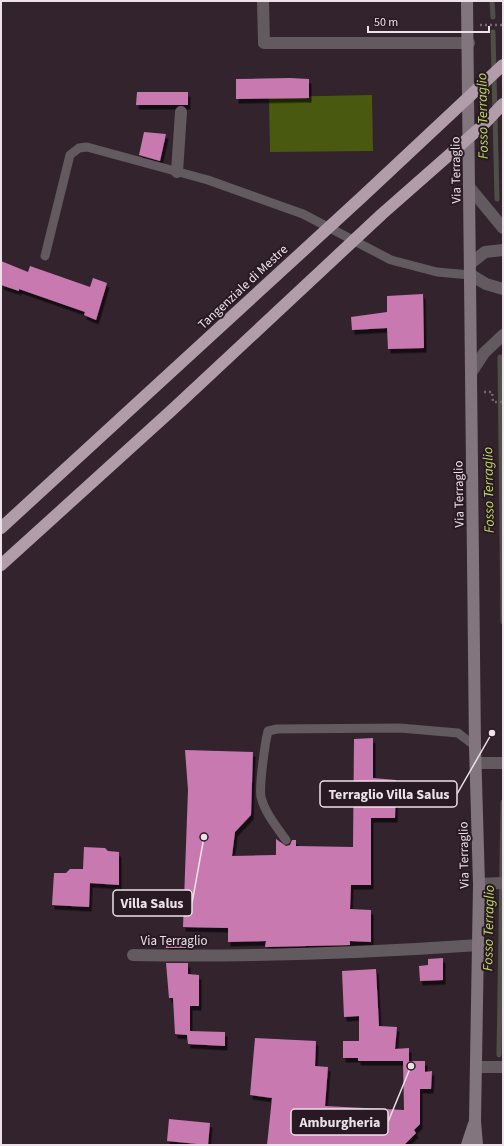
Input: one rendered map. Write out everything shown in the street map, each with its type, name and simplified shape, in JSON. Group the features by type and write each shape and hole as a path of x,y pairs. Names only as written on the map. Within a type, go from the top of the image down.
{"highway":[{"name":"Tangenziale di Mestre","path":"1,528 363,196 503,65"},
{"path":"1,565 172,410 382,214 482,126 503,104"}],"main road":[{"name":"Via Terraglio","path":"468,1 475,746 484,883 479,945 475,1121 477,1145"},
{"name":"Via Terraglio","path":"467,1145 475,1121"}],"street":[{"path":"263,1 264,43 468,43"},
{"path":"177,172 181,112"},
{"path":"470,188 503,228"},
{"path":"471,262 485,252 503,250"},
{"path":"471,275 486,284 503,289"},
{"path":"472,373 484,354 503,335"},
{"path":"476,763 503,763"},
{"path":"484,883 503,883"},
{"name":"Via Terraglio","path":"133,955 370,953 479,945"},
{"path":"476,1067 503,1067"}],"lane":[{"path":"45,256 70,155 79,148 88,147 208,180 303,214 391,260 437,272 471,275"},
{"path":"286,840 269,815 261,796 265,743 268,731 277,729 400,728 458,733 475,746"}],"path":[{"path":"468,25 503,25"},
{"path":"492,402 503,402"}],"green space":[{"path":"372,95 373,151 270,152 269,97"}],"building":[{"path":"236,79 309,79 309,98 236,99"},
{"path":"137,92 188,92 188,105 136,105"},
{"path":"144,132 166,134 160,161 139,155"},
{"path":"1,261 28,272 30,266 90,287 93,278 107,283 96,320 84,315 85,312 19,289 19,291 1,285"},
{"path":"423,294 424,348 388,349 387,328 352,330 351,317 387,312 387,296"},
{"path":"373,738 373,778 396,780 395,818 371,818 371,885 351,885 350,909 371,910 371,942 350,941 350,945 265,947 266,941 228,942 228,928 183,927 188,790 185,750 253,752 251,815 235,832 232,856 276,855 276,839 286,846 290,845 292,840 296,840 296,846 353,847 354,739"},
{"path":"84,847 105,848 108,851 119,852 119,885 90,883 89,907 52,905 54,873 66,873 70,869 83,869"},
{"path":"187,939 187,948 166,948 166,940"},
{"path":"443,958 443,980 420,981 419,966 428,965 428,959"},
{"path":"166,963 188,963 188,974 199,975 199,1006 190,1006 190,1031 225,1032 225,1046 188,1044 187,1035 175,1034 173,998 169,998"},
{"path":"376,969 379,1026 397,1027 395,1049 409,1048 409,1061 425,1061 425,1072 432,1071 431,1089 420,1089 420,1124 414,1130 416,1133 404,1145 267,1145 272,1098 250,1095 255,1038 316,1041 315,1066 328,1067 325,1106 404,1110 403,1061 358,1061 358,1058 343,1058 343,1041 359,1041 359,1016 344,1017 342,971"},
{"path":"169,1119 210,1123 208,1145 167,1141"}],"waterway":[{"name":"Fosso Terraglio","path":"492,1 493,17"},
{"name":"Fosso Terraglio","path":"493,32 497,199"},
{"name":"Fosso Terraglio","path":"500,357 503,622"},
{"name":"Fosso Terraglio","path":"499,1055 503,802"}],"place":[{"name":"Terraglio Villa Salus","path":"492,733"},
{"name":"Villa Salus","path":"204,837"},
{"name":"Amburgheria","path":"411,1066"}]}
